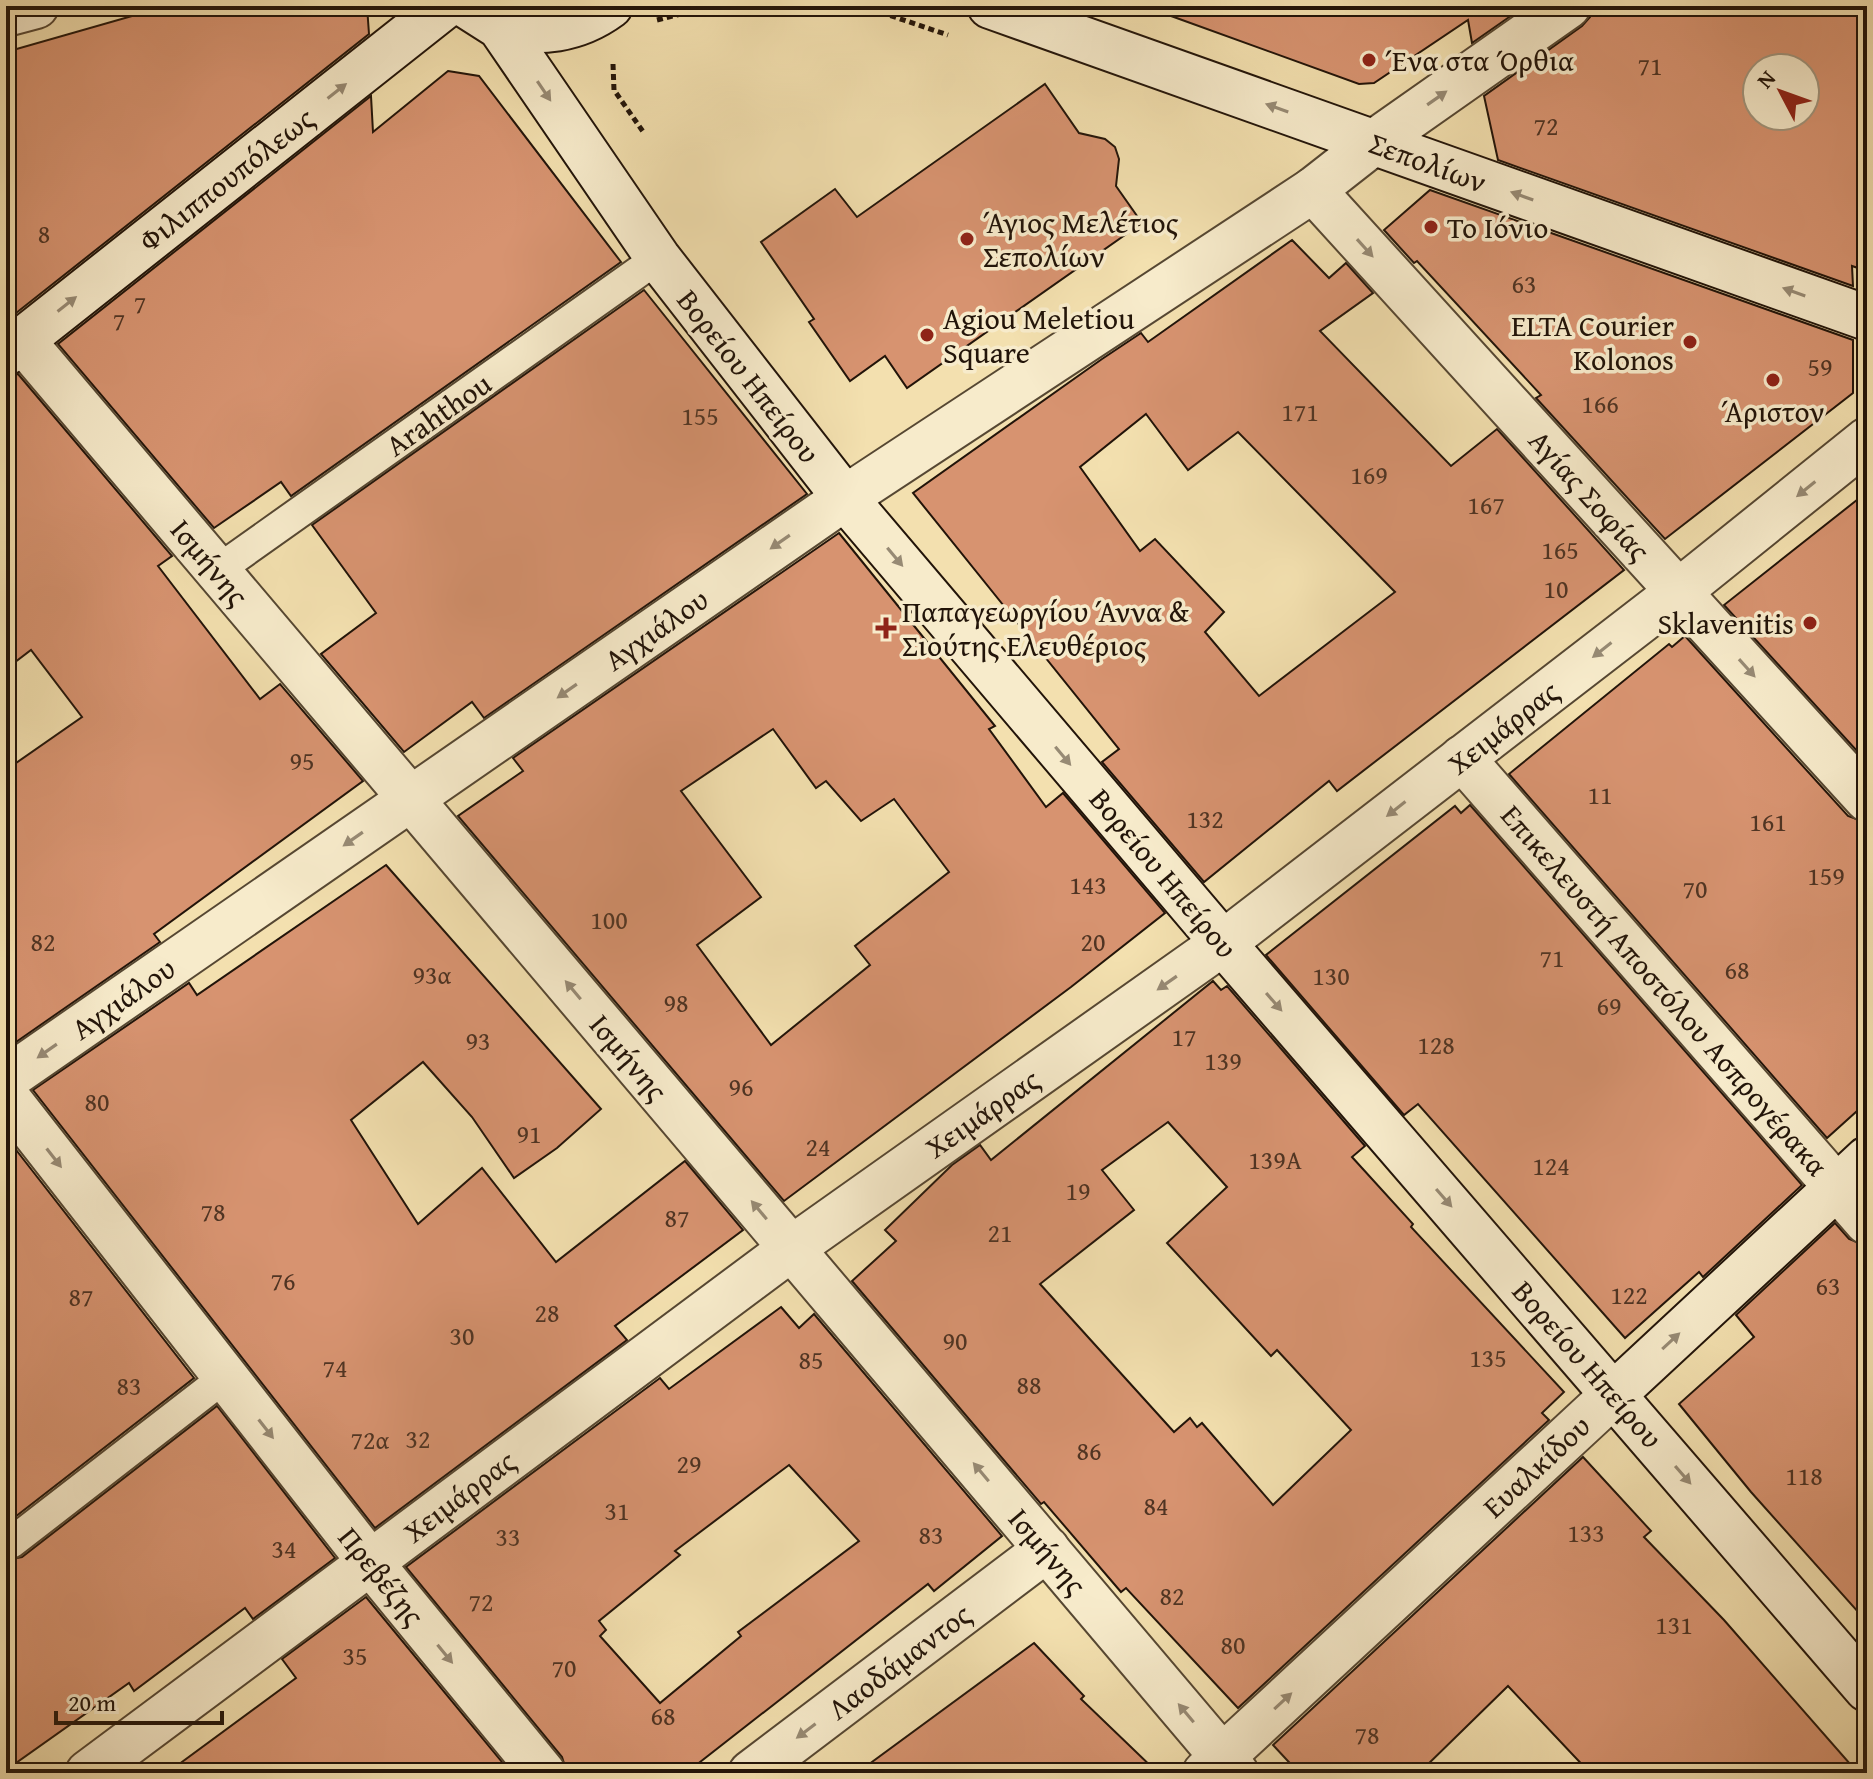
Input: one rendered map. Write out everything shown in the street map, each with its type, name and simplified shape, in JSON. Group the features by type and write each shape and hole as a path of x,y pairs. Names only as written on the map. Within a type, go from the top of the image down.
{"street":[{"path":"6,14 36,6"},
{"name":"Φιλιππουπόλεως","path":"14,346 445,6"},
{"path":"484,16 541,31 582,23 610,6"},
{"name":"Σεπολίων","path":"990,6 1068,19 1373,143 1867,318"},
{"name":"Αγχιάλου","path":"6,1079 845,498 1313,190 1373,143 1568,6"},
{"name":"Βορείου Ηπείρου","path":"484,16 658,258 845,498 1223,943 1867,1689"},
{"name":"Αγίας Σοφίας","path":"1313,190 1867,799"},
{"name":"Ισμήνης","path":"14,346 218,570 1047,1549 1221,1768"},
{"name":"Χειμάρρας","path":"88,1773 792,1248 1223,943 1678,592 1867,440"},
{"name":"Επικελευστή Αποστόλου Ασπρογέρακα","path":"1462,758 1852,1173 1867,1222"},
{"name":"Πρεβέζης","path":"6,1096 370,1562 543,1773"},
{"name":"Ευαλκίδου","path":"1221,1768 1614,1394 1852,1173"},
{"name":"Λαοδάμαντος","path":"751,1773 1047,1549"}],"lane":[{"name":"Arahthou","path":"218,570 658,258"},
{"path":"11,1543 225,1377"}],"path":[{"path":"652,22 681,14 686,6"},
{"path":"621,52 612,65 614,90 644,133"}],"building":[{"path":"167,6 367,6 369,34 6,321 6,52"},
{"path":"1161,6 1525,6 1472,43 1468,20 1374,83 1359,84 1160,12"},
{"path":"1593,6 1867,6 1867,271 1852,266 1853,286 1498,160 1484,96 1582,26 1590,17"},
{"path":"448,71 479,76 621,262 291,496 281,482 214,528 58,344 371,96 373,132"},
{"name":"Άγιος Μελέτιος Σεπολίων","path":"1045,84 1079,133 1105,139 1115,147 1119,159 1116,186 1142,223 907,388 885,356 850,381 809,322 814,319 761,242 835,189 857,217"},
{"path":"1430,190 1853,340 1853,393 1665,539 1536,398 1541,395 1417,261 1414,263 1384,230"},
{"path":"1292,240 1329,278 1346,263 1373,293 1320,331 1451,466 1497,429 1624,570 1337,791 1329,781 1204,882 1102,762 1119,749 913,493 1141,333 1148,342","holes":["1146,414 1188,470 1238,432 1395,592 1259,696 1205,632 1224,612 1155,539 1140,551 1080,467"]},
{"path":"644,290 807,494 484,718 472,702 404,752 321,654 376,613 312,525"},
{"path":"18,374 172,556 158,566 260,699 280,684 363,781 154,934 160,942 6,1049 6,770 82,717 31,650 6,669 6,377"},
{"path":"1867,492 1867,762 1724,605"},
{"path":"839,533 995,726 989,729 1046,807 1063,793 1165,913 784,1201 458,816 523,771 513,758","holes":["773,729 816,788 826,781 861,821 894,799 949,872 855,946 870,965 771,1045 697,945 761,897 681,791"]},
{"path":"1685,636 1848,816 1867,823 1867,1102 1827,1138 1509,774 1669,644 1672,647"},
{"path":"1470,805 1802,1185 1703,1277 1699,1272 1625,1338 1418,1104 1404,1115 1266,955 1455,806 1461,813"},
{"path":"386,865 601,1109 557,1148 514,1178 472,1117 423,1062 351,1120 418,1224 482,1168 556,1262 685,1161 743,1230 615,1326 627,1340 375,1528 33,1090 189,983 197,995"},
{"path":"1213,981 1221,990 1227,986 1365,1146 1352,1157 1413,1224 1411,1227 1564,1392 1542,1413 1549,1420 1238,1708 1126,1588 1121,1592 1044,1502 1041,1504 852,1281 896,1241 885,1230 952,1165 980,1145 991,1160","holes":["1168,1122 1227,1187 1167,1243 1271,1356 1277,1350 1351,1430 1273,1505 1202,1423 1197,1427 1190,1418 1174,1432 1040,1284 1134,1210 1102,1170"]},
{"path":"6,1137 194,1378 6,1524"},
{"path":"1835,1223 1849,1239 1867,1246 1867,1622 1751,1492 1679,1404 1754,1337 1736,1315"},
{"path":"781,1307 799,1328 814,1314 1002,1536 934,1591 928,1584 686,1773 567,1773 562,1757 406,1567 660,1378 669,1389","holes":["789,1465 859,1541 738,1632 741,1636 660,1703 600,1636 606,1630 599,1621 680,1555 675,1551"]},
{"path":"217,1406 335,1558 253,1619 245,1608 134,1691 129,1683 6,1770 6,1560 22,1557"},
{"path":"1583,1457 1651,1531 1644,1537 1724,1620 1858,1773 1590,1773 1508,1686 1419,1773 1299,1773 1273,1745"},
{"path":"366,1597 511,1773 167,1773 296,1678 282,1659"},
{"path":"1034,1643 1084,1696 1081,1699 1158,1773 857,1773"}],"place":[{"name":"Ένα στα Όρθια","path":"1369,60"},
{"name":"Το Ιόνιο","path":"1431,227"},
{"name":"Άγιος Μελέτιος Σεπολίων","path":"967,239"},
{"name":"Agiou Meletiou Square","path":"927,335"},
{"name":"ΕLTA Courier Kolonos","path":"1690,342"},
{"name":"Άριστον","path":"1773,380"},
{"name":"Sklavenitis","path":"1810,623"},
{"name":"Παπαγεωργίου Άννα & Σιούτης Ελευθέριος","path":"886,628"}]}
